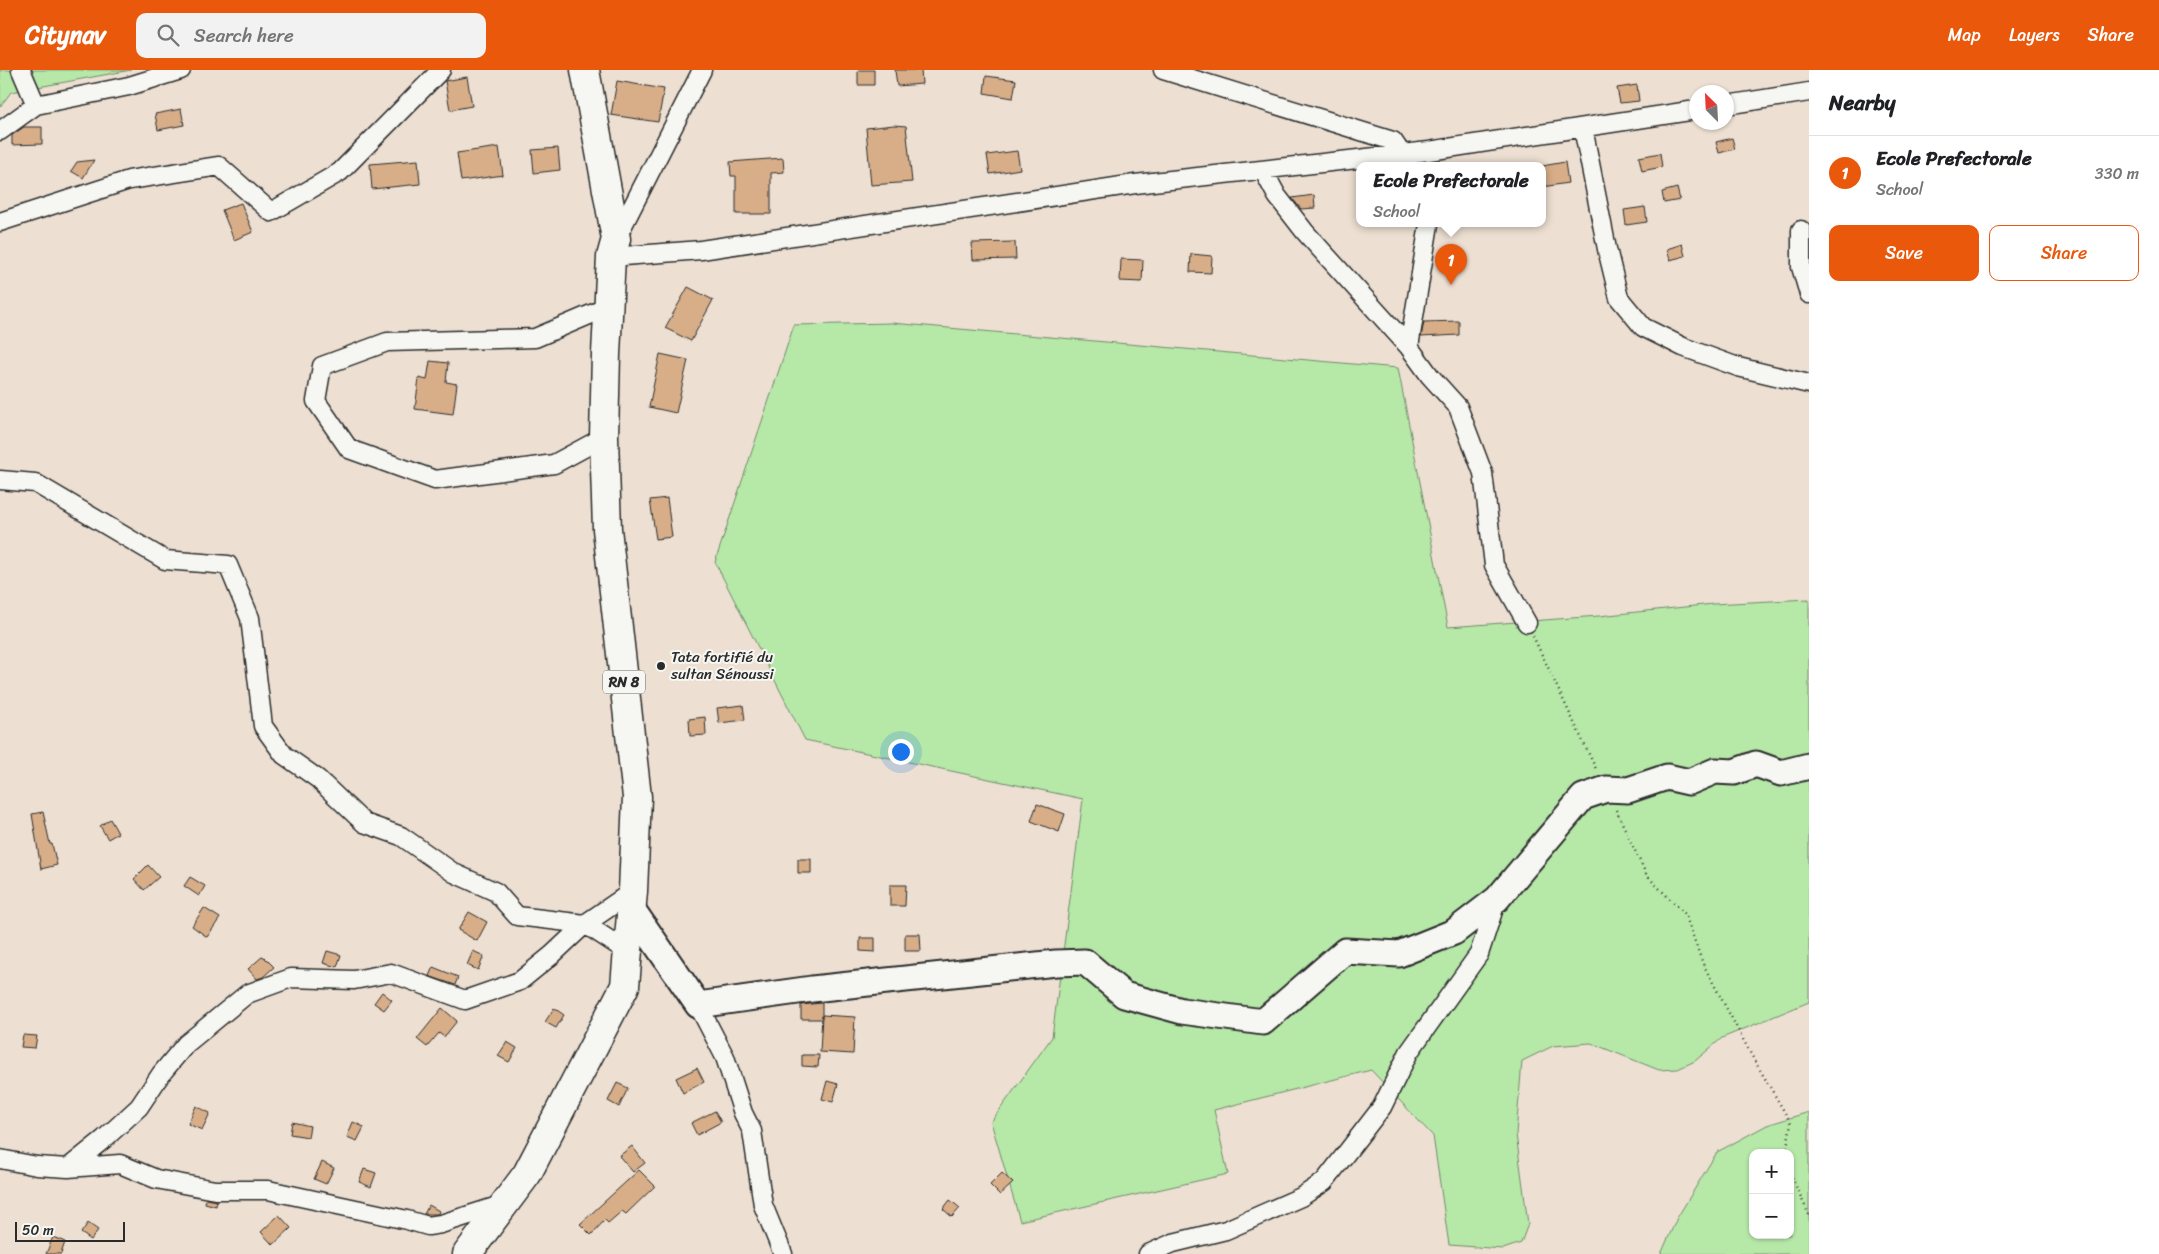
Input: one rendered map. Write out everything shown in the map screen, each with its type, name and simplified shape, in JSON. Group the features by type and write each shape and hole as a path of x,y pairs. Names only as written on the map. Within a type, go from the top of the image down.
{"main road":[{"name":"RN 8","path":"467,1254 527,1174 625,986 633,900 637,797 607,529 604,437 608,307 614,248 585,70"}],"street":[{"path":"21,70 36,105"},
{"path":"0,131 36,105 129,86 181,70"},
{"path":"0,222 129,180 219,166 271,212 340,172 440,70"},
{"path":"702,70 614,248 701,250 1135,184 1264,170 1356,164"},
{"path":"1164,70 1393,141 1407,160"},
{"path":"1734,104 1809,92"},
{"path":"1378,162 1407,160 1689,111"},
{"path":"1583,128 1619,298 1643,327 1683,347 1738,367 1809,384"},
{"path":"1264,170 1277,196 1305,232 1409,347 1430,376 1458,407 1483,473 1494,565 1527,623"},
{"path":"1409,347 1429,227"},
{"path":"1801,230 1801,267 1809,294"},
{"path":"604,437 554,464 435,480 349,449 316,401 322,366 387,342 535,338 608,307"},
{"path":"0,480 35,483 164,560 228,565 250,618 263,726 284,754 318,779 364,823 401,836 454,873 496,892 517,916 585,924 628,952"},
{"path":"698,1005 812,989 1056,962 1085,962 1124,994 1182,1011 1263,1022 1345,951 1399,954 1454,932 1497,900 1583,796 1606,789 1628,790 1667,778 1689,782 1715,771 1734,772 1756,764 1781,772 1809,766"},
{"path":"68,1168 139,1107 161,1074 186,1044 247,994 291,978 354,980 391,973 465,1000 520,981 552,955 585,924 633,900 698,1005 725,1058 743,1113 752,1131 763,1205 783,1254"},
{"path":"1148,1254 1173,1244 1226,1230 1300,1197 1324,1182 1382,1106 1409,1052 1480,954 1497,900"},
{"path":"0,1160 37,1166 68,1168 120,1164 156,1179 215,1190 268,1190 428,1226 441,1224 504,1204"}],"path":[{"path":"1527,623 1647,876 1685,914 1704,964 1753,1058 1791,1123 1787,1149"},
{"path":"1794,1182 1809,1215"}],"green space":[{"path":"0,70 131,70 11,92 0,107"},
{"path":"892,323 1398,368 1448,627 1599,616 1713,604 1809,599 1809,1002 1722,1038 1695,1061 1678,1069 1659,1070 1591,1043 1553,1046 1522,1061 1516,1134 1528,1224 1521,1243 1503,1249 1449,1245 1433,1136 1371,1070 1214,1110 1228,1174 1020,1221 991,1122 1052,1037 1083,799 805,740 715,562 794,325"},
{"path":"1809,1112 1809,1254 1661,1254 1677,1218 1717,1152 1767,1125"}],"building":[{"path":"858,70 874,70 874,85 858,85"},
{"path":"895,70 921,70 922,84 897,86"},
{"path":"986,76 1016,80 1013,98 984,93"},
{"path":"467,77 472,106 450,110 445,81"},
{"path":"617,81 664,89 658,122 611,115"},
{"path":"1637,85 1639,101 1620,103 1617,88"},
{"path":"181,109 184,125 158,130 155,114"},
{"path":"894,125 906,126 912,182 871,185 866,128"},
{"path":"24,127 42,127 42,144 12,145 12,135"},
{"path":"1732,138 1735,149 1719,153 1716,142"},
{"path":"499,147 503,175 461,181 457,153"},
{"path":"558,148 560,170 534,173 532,150"},
{"path":"1017,151 1020,169 990,174 987,155"},
{"path":"1660,153 1662,167 1642,171 1639,157"},
{"path":"783,158 784,172 771,173 771,214 736,214 736,176 731,176 730,162"},
{"path":"94,160 83,178 71,171 77,162"},
{"path":"418,160 420,184 372,189 370,164"},
{"path":"1565,162 1568,183 1546,186 1546,165"},
{"path":"1677,188 1680,200 1664,203 1662,192"},
{"path":"1314,195 1315,208 1301,209 1292,198"},
{"path":"241,203 253,232 234,240 222,210"},
{"path":"1645,207 1647,222 1626,225 1624,210"},
{"path":"1015,242 1016,259 973,260 972,243"},
{"path":"1682,244 1685,256 1670,260 1667,249"},
{"path":"1191,254 1212,256 1211,273 1190,272"},
{"path":"1121,259 1143,260 1142,282 1120,281"},
{"path":"688,287 713,300 691,341 665,328"},
{"path":"1459,321 1459,335 1421,337 1424,322"},
{"path":"660,354 688,360 676,413 649,407"},
{"path":"430,361 448,363 446,382 457,384 453,414 415,409 419,378 427,380"},
{"path":"667,498 672,537 656,539 650,500"},
{"path":"743,705 745,720 719,723 717,708"},
{"path":"705,717 706,735 690,736 689,719"},
{"path":"1037,804 1065,814 1059,832 1031,821"},
{"path":"43,812 57,865 41,869 32,814"},
{"path":"110,819 118,833 108,839 100,826"},
{"path":"798,859 811,859 811,873 798,873"},
{"path":"148,865 159,877 144,890 134,879"},
{"path":"190,877 205,886 199,896 184,886"},
{"path":"890,885 906,885 905,906 890,906"},
{"path":"204,908 220,918 207,937 192,926"},
{"path":"469,912 487,922 477,941 458,930"},
{"path":"905,934 920,934 921,951 905,951"},
{"path":"860,938 875,938 875,952 860,951"},
{"path":"327,951 341,955 337,967 323,963"},
{"path":"473,951 484,956 478,970 467,965"},
{"path":"263,956 274,967 263,977 257,979 248,969"},
{"path":"433,967 458,977 455,985 429,976"},
{"path":"382,992 392,1000 384,1010 374,1003"},
{"path":"822,1003 822,1019 801,1019 801,1005"},
{"path":"442,1008 457,1021 444,1037 439,1033 427,1047 417,1039"},
{"path":"554,1008 564,1015 556,1028 545,1022"},
{"path":"822,1015 855,1017 853,1054 820,1052"},
{"path":"23,1035 37,1036 35,1048 21,1047"},
{"path":"507,1042 517,1048 509,1062 498,1056"},
{"path":"802,1055 819,1055 818,1067 802,1066"},
{"path":"697,1068 704,1082 683,1093 676,1078"},
{"path":"827,1081 838,1084 833,1102 822,1099"},
{"path":"617,1083 628,1088 619,1107 608,1101"},
{"path":"196,1106 210,1113 202,1130 188,1124"},
{"path":"715,1111 721,1122 697,1135 691,1123"},
{"path":"292,1122 310,1126 308,1137 290,1134"},
{"path":"353,1122 364,1127 357,1141 347,1137"},
{"path":"632,1146 645,1163 633,1172 619,1156"},
{"path":"322,1162 334,1168 326,1184 314,1179"},
{"path":"364,1169 376,1173 371,1187 359,1182"},
{"path":"639,1170 655,1186 626,1214 622,1211 608,1223 605,1220 591,1235 580,1224"},
{"path":"1002,1173 1013,1183 1000,1195 990,1185"},
{"path":"206,1199 217,1201 216,1206 205,1203"},
{"path":"950,1200 960,1208 952,1217 943,1209"},
{"path":"429,1205 439,1211 438,1214 424,1214"},
{"path":"279,1215 291,1228 273,1245 261,1232"},
{"path":"88,1223 98,1230 91,1240 81,1233"},
{"path":"53,1237 65,1242 61,1254 46,1254"}],"place":[{"name":"Ecole Prefectorale","path":"1451,285"},
{"name":"Tata fortifié du sultan Sénoussi","path":"661,666"}]}
